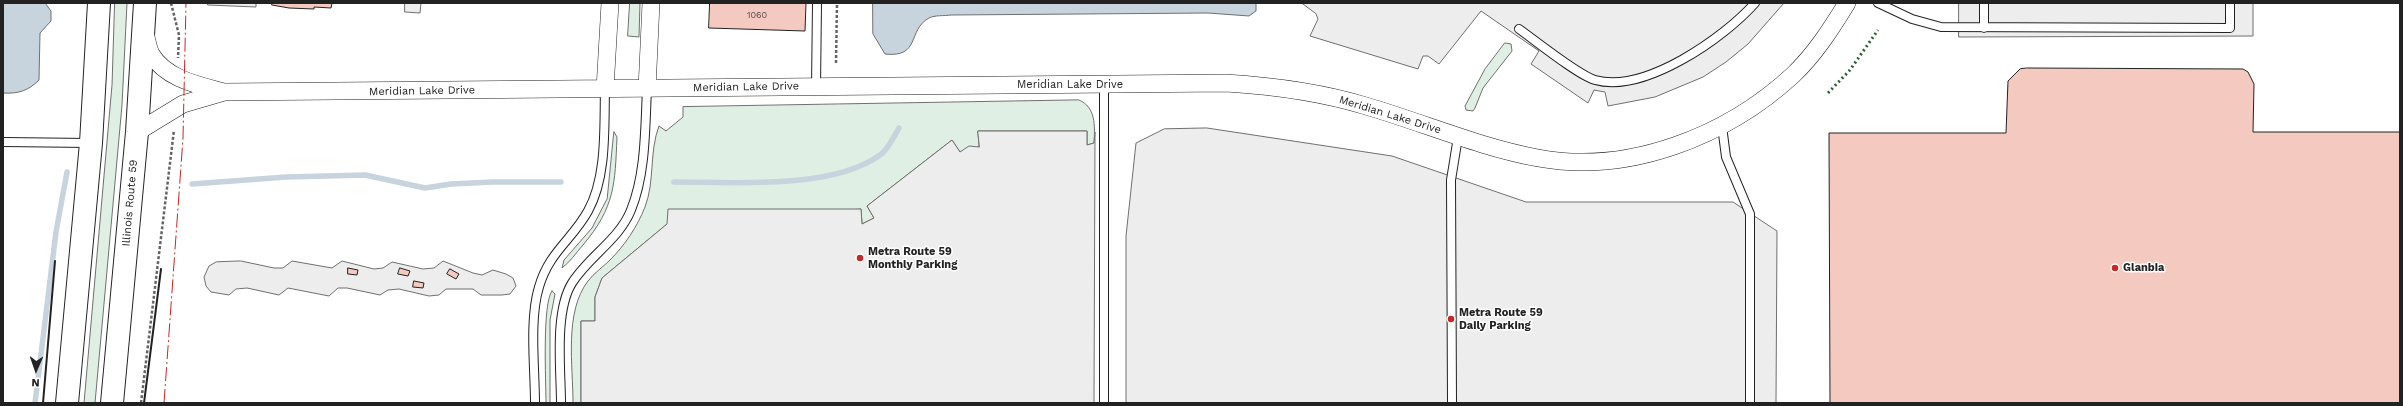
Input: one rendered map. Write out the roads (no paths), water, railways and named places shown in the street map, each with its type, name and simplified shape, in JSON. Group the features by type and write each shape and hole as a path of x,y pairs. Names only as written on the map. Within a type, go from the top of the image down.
{"main road":[{"path":"67,403 91,143 99,3"},
{"name":"Illinois Route 59","path":"112,403 137,132 145,3"}],"street":[{"path":"605,89 610,3"},
{"path":"647,89 651,3"},
{"name":"Meridian Lake Drive","path":"143,28 152,54 170,73 186,82 224,92 1226,83 1272,86 1317,93 1366,106 1503,151 1541,159 1580,161 1641,154 1659,150 1722,126 1766,98 1794,74 1816,50 1847,3"},
{"name":"Meridian Lake Drive","path":"137,132 183,104 224,92"}],"lane":[{"path":"816,87 817,3"},
{"path":"1519,29 1594,80 1618,81 1663,69 1694,53 1733,25 1754,3"},
{"path":"1878,3 1927,24 1957,28 2230,28 2230,3"},
{"path":"1984,3 1984,28"},
{"path":"1104,85 1104,403"},
{"path":"535,403 534,319 538,289 550,259 587,213 596,196 600,177 605,89"},
{"path":"561,403 561,346 564,307 572,283 618,232 631,210 641,169 647,89"},
{"path":"1722,126 1726,158 1750,214 1750,403"},
{"path":"1452,403 1451,180 1458,137"},
{"path":"3,142 91,143"}],"waterway":[{"path":"674,182 781,182 836,174 860,166 883,153 899,128"},
{"path":"35,403 56,232 67,172"},
{"path":"192,184 286,177 365,175 425,188 451,184 493,182 561,182"}],"place":[{"name":"Metra Route 59 Monthly Parking","path":"860,258"},
{"name":"Glanbia","path":"2115,268"},
{"name":"Metra Route 59 Daily Parking","path":"1451,319"}]}
